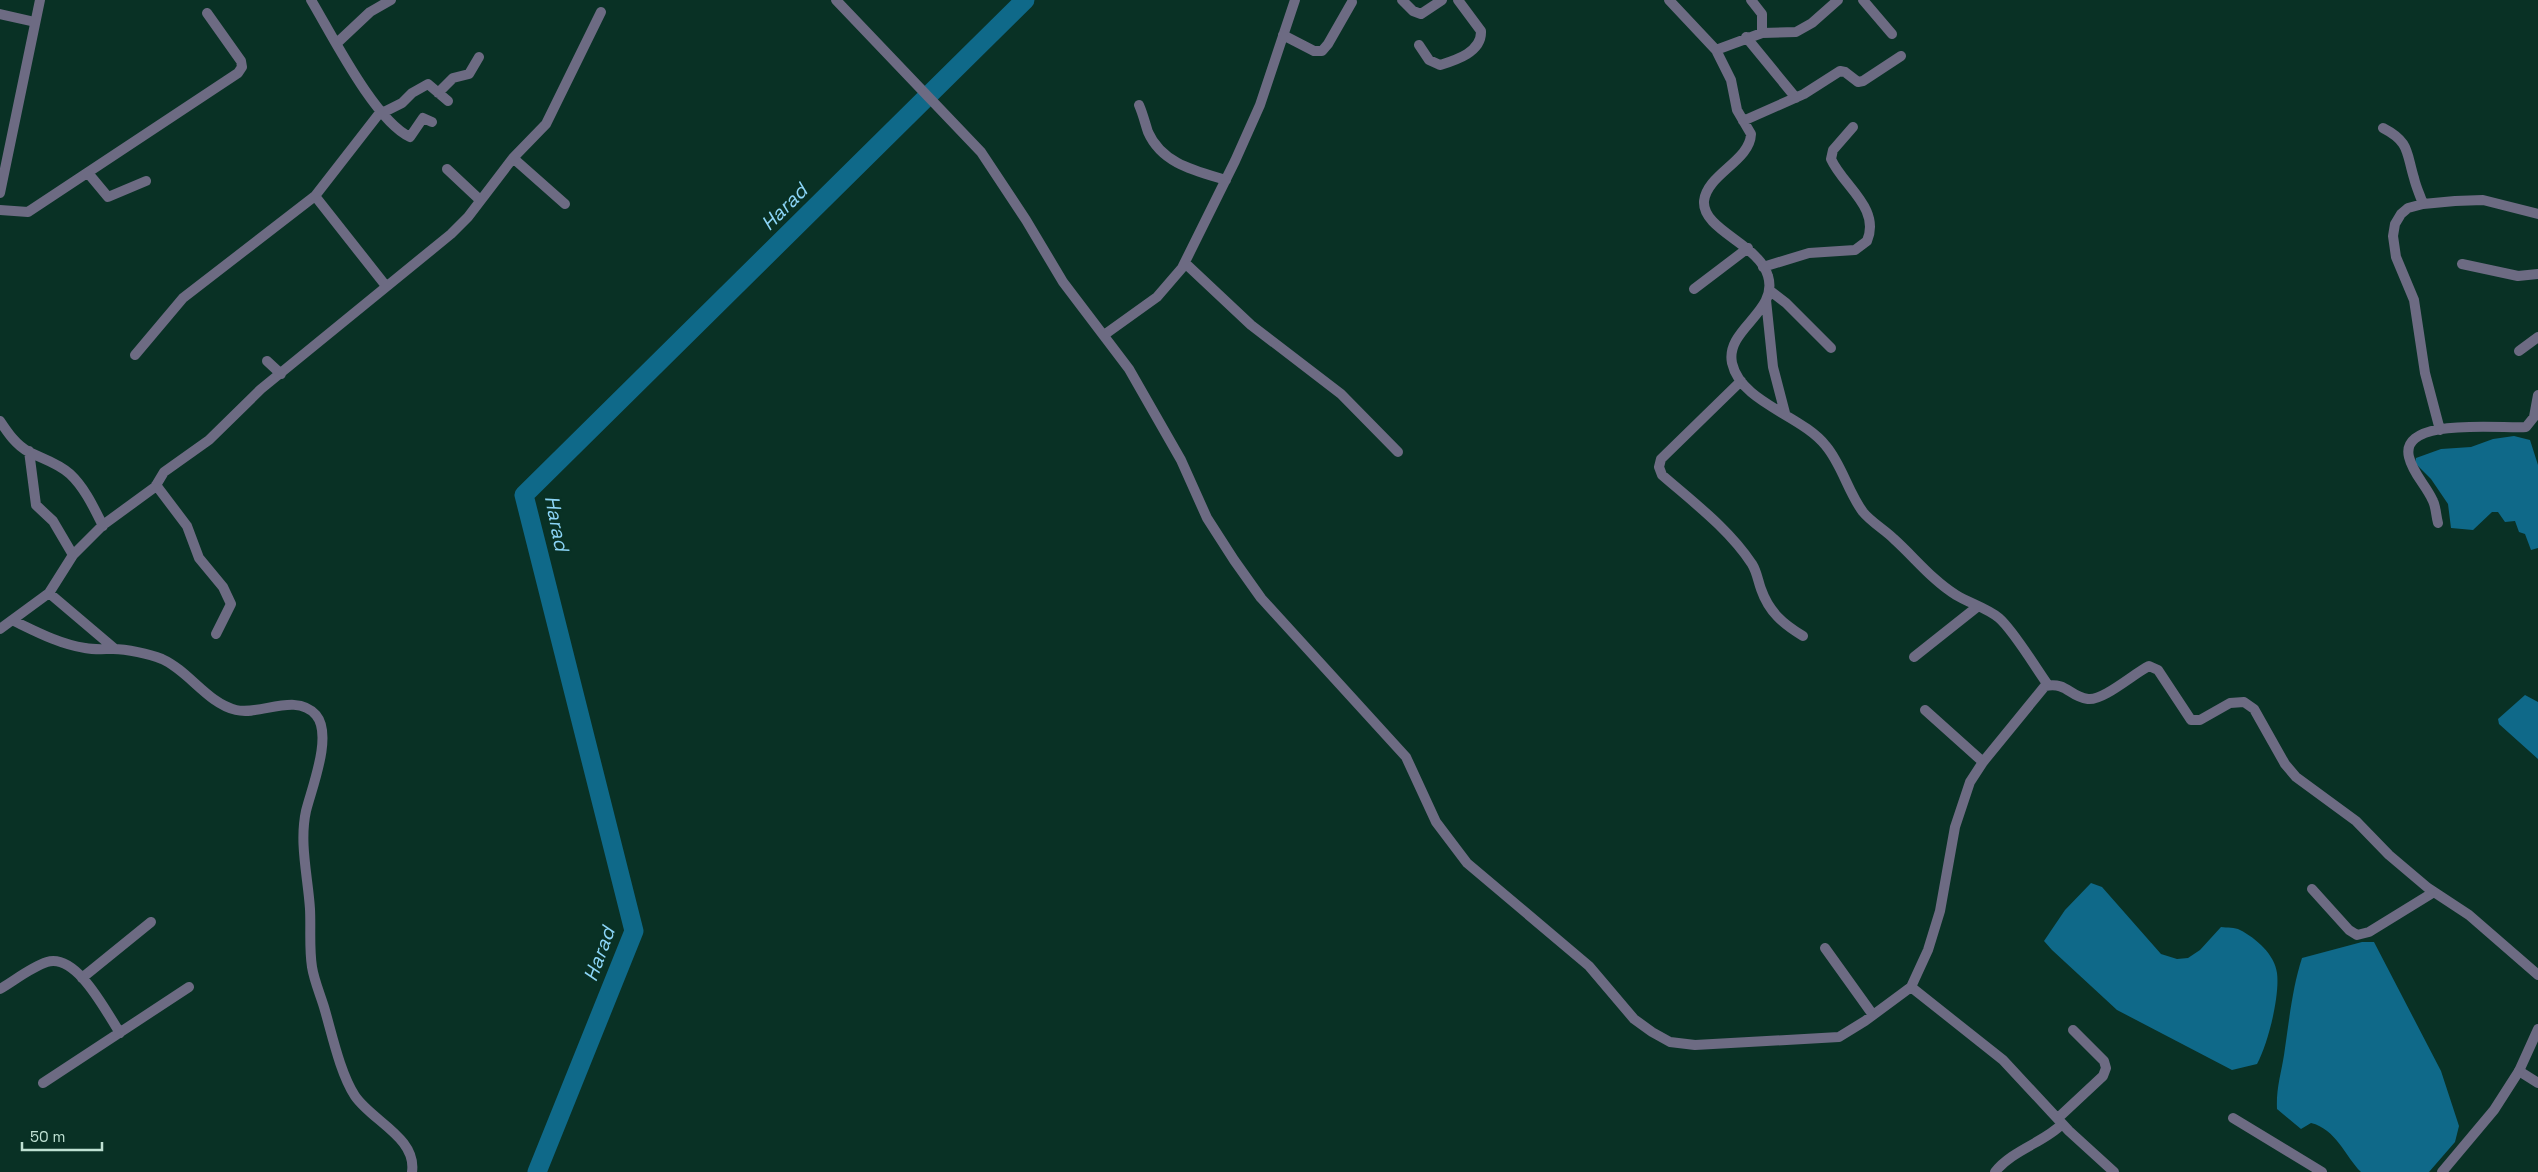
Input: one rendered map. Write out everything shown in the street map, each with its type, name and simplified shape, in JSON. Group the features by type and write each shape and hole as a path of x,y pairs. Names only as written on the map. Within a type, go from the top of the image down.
{"street":[{"path":"0,193 41,0"},
{"path":"311,0 380,113 402,134 410,137 423,118 432,122"},
{"path":"337,43 370,12 391,0"},
{"path":"836,0 981,152 1026,220 1063,282 1129,369 1181,460 1207,518 1261,598 1406,757 1436,822 1467,863 1589,966 1634,1019 1670,1042 1695,1045 1839,1037 1911,988 1928,950 1940,911 1955,828 1965,795 1983,762 2045,686 2059,684 2078,696 2097,699 2130,675 2149,666 2158,670 2191,720 2200,720 2230,703 2244,702 2254,709 2285,764 2296,777 2356,821 2389,855 2434,892 2469,915 2538,975"},
{"path":"1104,335 1157,297 1185,263 1260,105 1295,0"},
{"path":"1402,0 1413,11 1421,14 1442,0"},
{"path":"1419,46 1429,60 1440,65 1458,59 1480,42 1481,31 1458,0"},
{"path":"1668,0 1716,50 1732,80 1737,110 1749,129 1751,139 1709,190 1704,203 1709,217 1717,226 1748,248 1768,276 1773,367 1785,413"},
{"path":"1751,0 1762,14 1762,33"},
{"path":"1716,50 1746,37 1762,33 1796,32 1812,23 1838,0"},
{"path":"1863,0 1892,34"},
{"path":"1284,34 1314,51 1322,51 1352,2"},
{"path":"0,629 49,593 73,554 103,526 130,508 156,485 164,472 209,440 261,389 451,234 513,158 546,124 601,12"},
{"path":"0,210 28,212 176,116 242,67 238,54 208,13"},
{"path":"0,14 35,22"},
{"path":"1746,37 1796,98"},
{"path":"1743,121 1796,98 1840,71 1845,72 1858,82 1863,81 1901,56"},
{"path":"438,93 453,78 469,74 479,57"},
{"path":"135,355 183,298 315,196 380,113 402,103 412,92 428,84 448,101"},
{"path":"1140,105 1149,133 1160,149 1171,160 1185,168 1226,180"},
{"path":"1763,267 1809,253 1855,250 1867,241 1871,224 1867,211 1831,159 1833,150 1853,127"},
{"path":"2383,128 2396,134 2407,148 2413,176 2423,204"},
{"path":"513,158 565,204"},
{"path":"447,169 480,200"},
{"path":"88,173 108,197 146,181"},
{"path":"315,196 386,286"},
{"path":"2440,430 2425,373 2414,300 2396,257 2393,236 2395,224 2401,214 2408,208 2423,204 2483,200 2538,214"},
{"path":"1694,289 1748,248"},
{"path":"1185,263 1250,325 1341,394 1398,452"},
{"path":"2462,264 2518,276 2538,274"},
{"path":"1768,295 1786,303 1831,348"},
{"path":"1768,295 1761,309 1734,344 1732,363 1741,381 1753,394 1785,413 1826,446 1864,512 1936,581 1977,607 1997,617 2007,625 2048,685"},
{"path":"2520,352 2538,337"},
{"path":"267,361 281,374"},
{"path":"1741,381 1661,459 1659,467 1662,475 1710,517 1752,564 1766,602 1773,614 1785,625 1803,636"},
{"path":"2438,523 2434,502 2416,476 2408,455 2413,438 2420,433 2465,427 2526,427 2534,417 2538,395"},
{"path":"0,421 10,437 28,451 48,459 69,473 82,487 103,526"},
{"path":"28,451 36,505 53,522 73,554"},
{"path":"156,485 187,526 198,558 223,587 231,604 216,634"},
{"path":"49,593 114,649"},
{"path":"1914,657 1977,607"},
{"path":"12,620 66,644 86,649 114,649 161,658 179,669 212,697 237,710 248,712 280,705 309,709 317,716 322,727 323,745 306,813 303,838 312,967 333,1037 354,1095 367,1111 406,1146 412,1156 412,1172"},
{"path":"1925,710 1983,762"},
{"path":"2312,889 2348,930 2358,935 2369,932 2434,892"},
{"path":"82,978 151,922"},
{"path":"1825,948 1873,1015"},
{"path":"0,989 47,962 67,964 82,978 120,1033"},
{"path":"43,1083 189,987"},
{"path":"1911,988 2003,1060 2060,1121 2114,1172"},
{"path":"2442,1172 2494,1110 2519,1071 2538,1029"},
{"path":"1995,1172 2031,1144 2053,1134 2060,1121 2103,1076 2106,1068 2104,1061 2073,1030"},
{"path":"2519,1071 2538,1083"},
{"path":"2233,1118 2322,1172"}],"water":[{"path":"2514,436 2530,440 2538,465 2538,548 2531,550 2525,534 2519,532 2515,521 2505,522 2498,512 2492,512 2473,530 2451,528 2448,504 2431,479 2415,463 2416,458 2441,449 2471,447 2493,439"},
{"path":"2525,695 2538,702 2538,759 2499,724 2498,719"},
{"path":"2091,883 2102,887 2161,954 2177,959 2188,958 2200,950 2221,927 2240,930 2264,948 2273,960 2277,973 2277,994 2265,1045 2257,1064 2232,1070 2117,1010 2052,950 2044,941 2065,910"},
{"path":"2362,942 2374,942 2441,1071 2459,1126 2455,1142 2429,1172 2361,1172 2334,1137 2327,1131 2311,1123 2301,1129 2277,1109 2278,1088 2291,1006 2302,958"}],"waterway":[{"name":"Harad","path":"537,1172 634,931 524,495 1025,0"}]}
